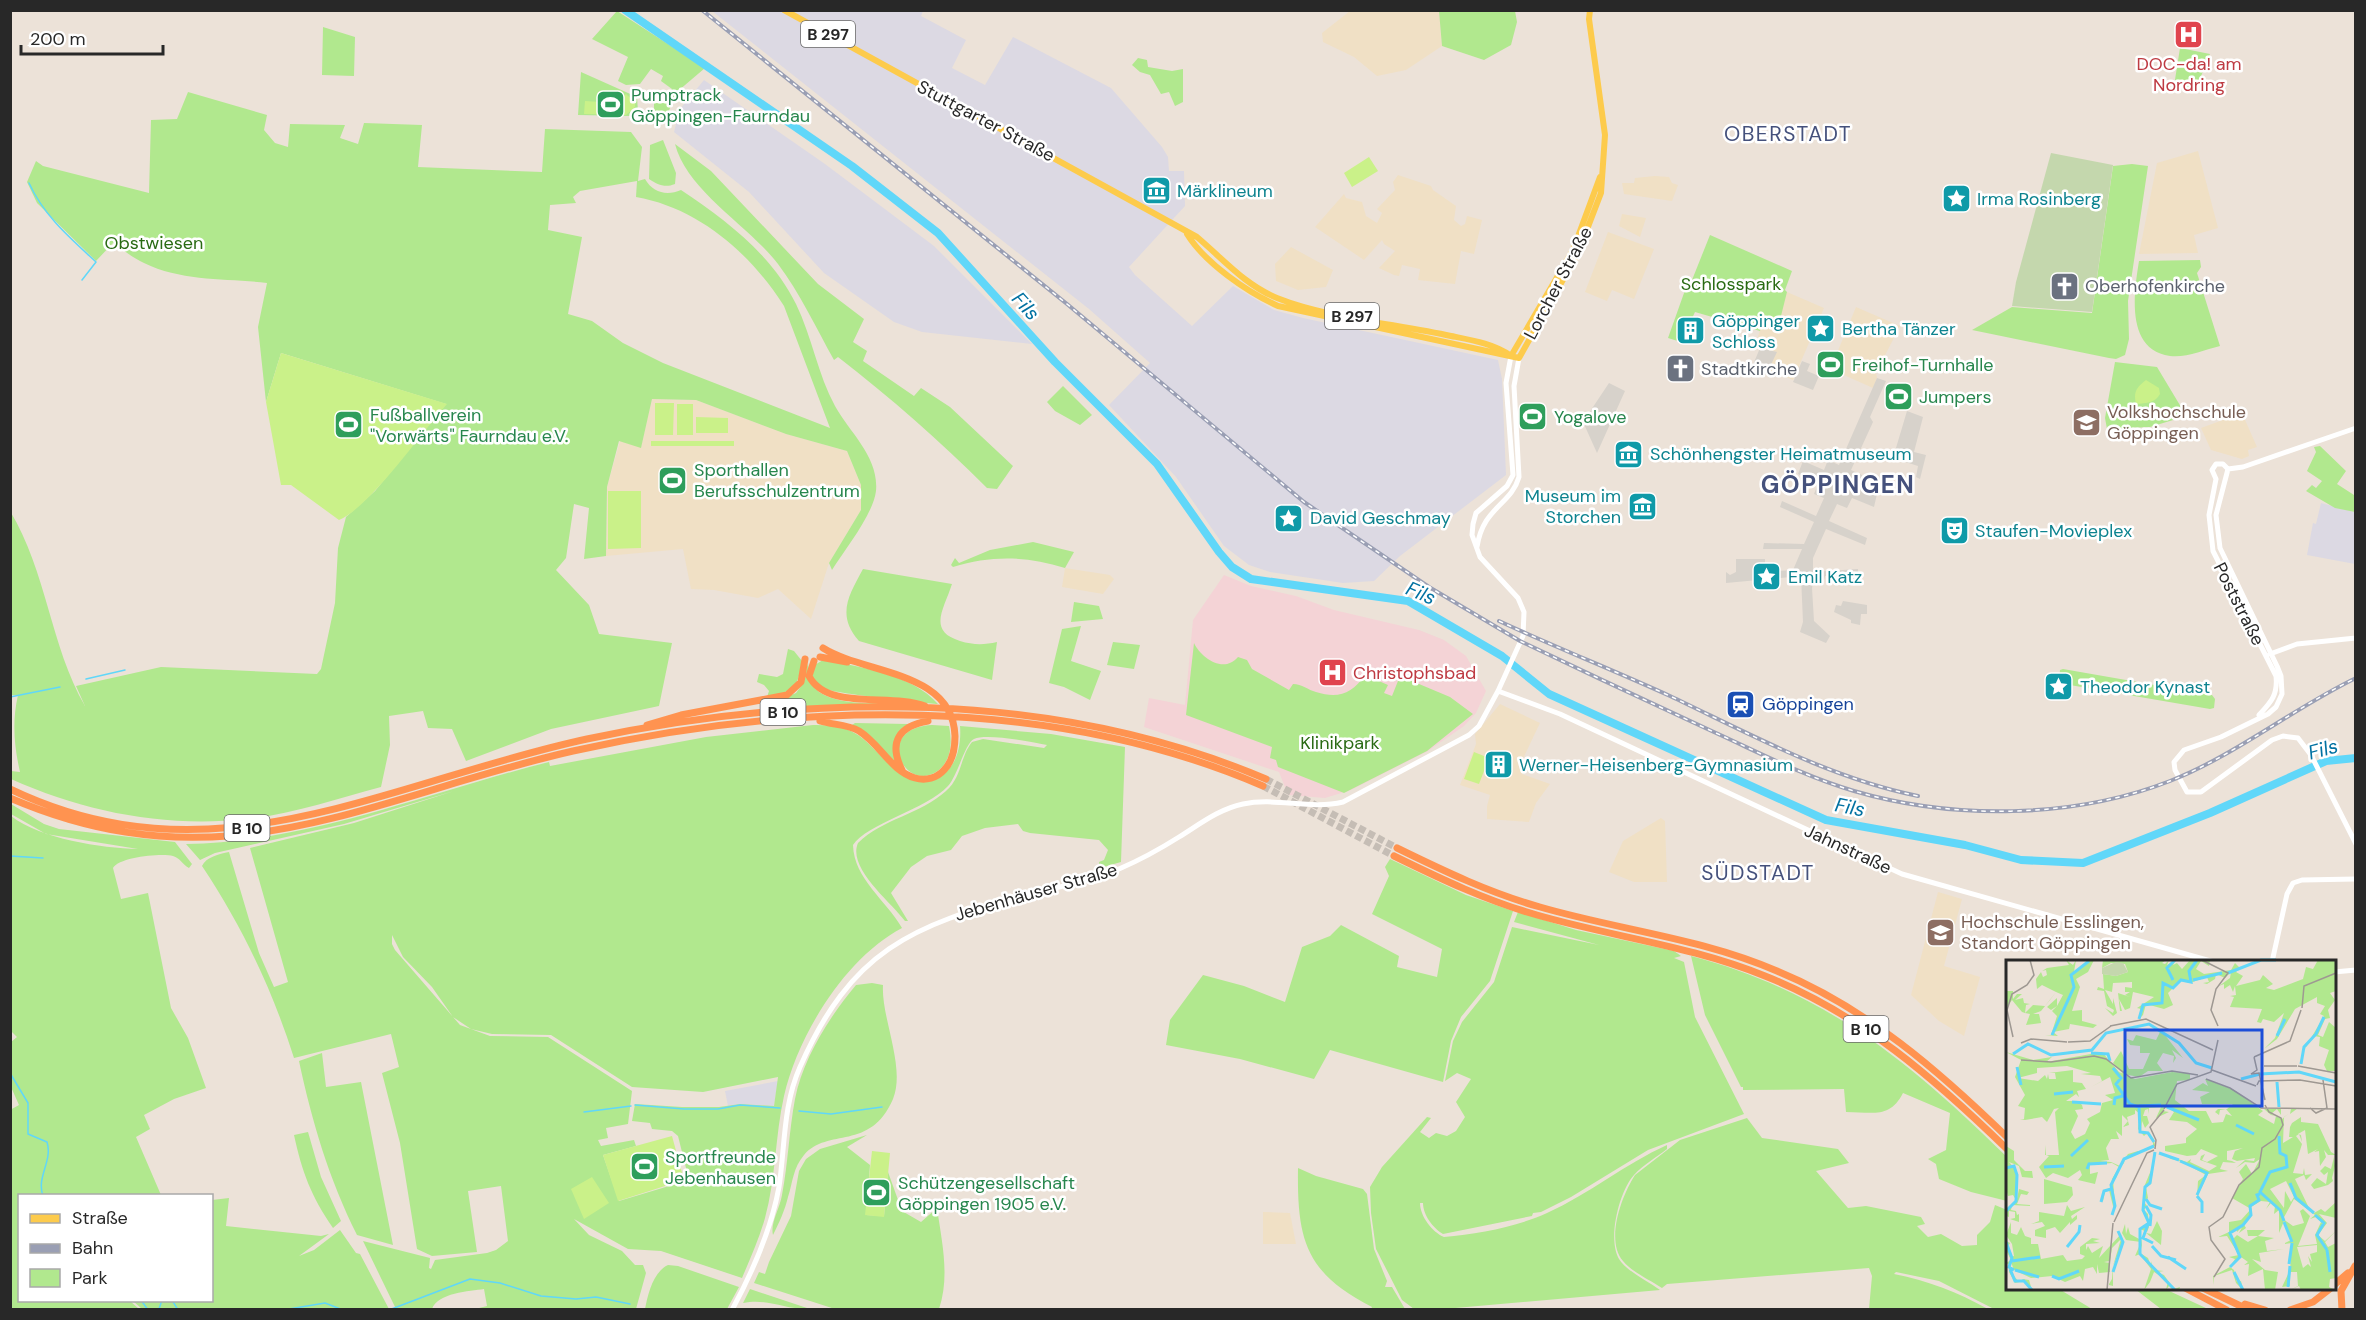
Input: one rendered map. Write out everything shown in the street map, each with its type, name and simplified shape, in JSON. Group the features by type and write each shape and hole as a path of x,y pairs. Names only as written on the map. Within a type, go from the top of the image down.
{"highway":[{"path":"811,718 860,732 903,772 922,780 938,776 950,762 955,736 949,711 937,696 912,680 867,666 822,648"},
{"name":"B 10","path":"637,730 681,715 787,695 801,682 805,659"},
{"path":"867,666 817,659 810,676 819,689 828,695 886,699 931,709"},
{"name":"B 10","path":"10,789 64,810 131,826 178,830 247,828 320,814 521,755 637,730 718,718 806,710 931,709 1007,713 1097,726 1168,744 1265,782 1206,763 1096,735 1007,722 936,717 811,718 720,726 592,747 513,766 323,822 248,836 181,839 139,836 71,821 10,798"},
{"name":"B 10","path":"903,772 896,754 899,736 910,725 936,717"},
{"name":"B 10","path":"1397,848 1469,882 1522,901 1694,943 1777,970 1855,1012 1898,1041 1938,1072 2006,1137"},
{"name":"B 10","path":"1394,856 1465,890 1511,907 1578,926 1696,953 1768,977 1851,1019 1893,1048 1933,1079 2006,1149"},
{"path":"2336,1283 2355,1266"},
{"path":"2342,1310 2341,1291 2355,1266"},
{"path":"2189,1290 2227,1310"},
{"path":"2207,1290 2249,1310"},
{"path":"2290,1310 2313,1302 2328,1290"},
{"path":"2232,1303 2265,1310"}],"main road":[{"name":"Stuttgarter Straße","path":"784,10 1106,186 1187,234 1193,243 1234,280 1278,306 1519,358"},
{"name":"Lorcher Straße","path":"1519,358 1578,252 1601,193 1605,135 1589,19 1590,10"},
{"name":"Lorcher Straße","path":"1511,356 1573,250 1602,174"},
{"path":"1511,356 1506,383 1512,470 1520,470"},
{"path":"1477,549 1480,533 1490,513 1514,489 1520,470 1515,386 1519,358"},
{"path":"2228,469 2243,467 2355,428"},
{"path":"2216,464 2223,464 2228,469 2224,479 2216,479 2212,470 2216,464"},
{"name":"Jebenhäuser Straße","path":"732,1310 752,1272 775,1207 794,1082 824,1022 846,990 869,964 892,945 933,923 1119,869 1228,808 1265,801 1325,805 1342,802 1469,735 1479,726 1507,672 1523,636 1525,625 1521,605 1510,589 1487,566 1472,535 1476,513 1509,483 1512,470"},
{"name":"Poststraße","path":"2216,479 2209,515 2213,551 2268,655"},
{"name":"Poststraße","path":"2224,479 2216,515 2220,548 2268,655"},
{"path":"2355,638 2297,644 2268,655 2276,676 2276,694 2269,706 2257,717 2221,737 2184,750 2174,762 2182,786 2191,793 2200,792 2278,737 2298,738 2311,755 2355,844"},
{"name":"Jahnstraße","path":"1498,691 1560,714 1902,874 2207,960"},
{"path":"2272,960 2287,894 2293,883 2302,880 2355,879"},
{"path":"2336,972 2355,972"}],"shaded area":[{"path":"712,11 923,11 921,16 966,40 952,68 985,85 1013,37 1111,88 1162,147 1168,157 1169,171 1184,171 1185,206 1129,267 1135,275 1192,326 1233,286 1274,310 1498,360 1502,379 1506,475 1400,556 1374,581 1343,583 1270,572 1249,565 1224,546 1176,477 1109,405 1150,363 1089,309"},
{"path":"1350,11 1439,11 1442,46 1406,70 1377,76 1354,57 1323,42 1322,33"},
{"path":"704,80 825,164 934,246 1032,344 922,332 894,322 824,273 749,192 674,132 680,109"},
{"path":"2198,151 2218,228 2194,235 2198,253 2139,254 2157,163"},
{"path":"1398,175 1431,186 1433,190 1456,206 1454,220 1461,226 1465,224 1467,216 1482,220 1474,254 1461,251 1455,284 1418,280 1420,269 1402,265 1399,276 1394,275 1379,268 1395,251 1382,240 1364,260 1315,227 1344,194 1346,198 1362,202 1366,216 1377,223 1382,213 1377,209 1395,190 1393,182"},
{"path":"1669,177 1672,183 1678,185 1672,201 1624,194 1622,183 1634,183 1635,178"},
{"path":"1622,214 1646,218 1640,237 1619,226"},
{"path":"1608,232 1654,249 1634,299 1612,290 1607,301 1585,292"},
{"path":"1291,247 1333,270 1326,287 1298,290 1276,281 1275,264"},
{"path":"1787,292 1824,308 1793,380 1769,370 1776,352 1755,347 1764,316 1780,317"},
{"path":"1856,307 1900,326 1876,373 1877,378 1873,388 1837,372 1844,357 1837,353"},
{"path":"1760,348 1777,352 1767,373 1752,367"},
{"path":"1802,361 1810,364 1807,371 1819,376 1813,390 1793,382"},
{"path":"1877,378 1886,381 1870,417 1873,422 1851,470 1862,475 1858,485 1877,494 1874,507 1852,498 1847,508 1837,504 1829,521 1867,538 1865,545 1826,529 1813,558 1813,572 1858,569 1858,574 1825,576 1824,580 1814,577 1812,588 1814,621 1830,636 1826,643 1800,632 1803,622 1801,576 1726,583 1726,572 1730,575 1736,572 1736,559 1765,559 1765,572 1793,570 1802,549 1763,549 1764,543 1804,544 1814,522 1780,507 1782,501 1816,516 1824,498 1814,494 1818,484 1798,474 1803,461 1824,470 1828,460 1839,465"},
{"path":"1609,383 1625,391 1597,453 1583,422"},
{"path":"652,399 696,400 786,434 847,451 861,485 861,510 829,563 811,619 778,589 758,598 714,590 691,589 683,549 606,556 607,487 620,441 641,447"},
{"path":"1907,411 1923,417 1914,452 1926,455 1920,479 1916,477 1918,466 1893,458"},
{"path":"2242,413 2257,447 2248,450 2249,456 2242,459 2211,450 2201,428"},
{"path":"2321,503 2355,512 2355,564 2307,555 2313,523 2316,524"},
{"path":"1065,568 1110,575 1114,579 1103,594 1062,587"},
{"name":"Christophsbad","path":"1224,575 1251,586 1296,596 1334,610 1419,630 1444,640 1466,656 1486,691 1476,713 1464,726 1428,751 1351,790 1325,798 1288,795 1279,772 1144,727 1149,698 1185,705 1193,620"},
{"path":"1843,601 1867,605 1867,614 1861,614 1860,625 1851,623 1851,620 1834,612 1836,605 1841,606"},
{"path":"1500,704 1540,723 1520,765 1524,767 1522,774 1550,784 1536,803 1529,822 1487,819 1490,795 1460,785 1476,744 1475,734"},
{"path":"1661,818 1665,821 1667,882 1634,882 1609,872 1623,841"},
{"name":"Hochschule Esslingen, Standort Göppingen","path":"1938,892 1962,899 1944,966 1980,977 1964,1036 1939,1021 1911,995"},
{"path":"778,1081 774,1106 728,1106 725,1091"},
{"path":"1263,1212 1290,1213 1296,1244 1263,1244"}],"green space":[{"path":"617,11 705,68 678,91 665,119 654,117 654,97 662,102 672,89 661,81 663,76 651,69 640,84 626,85 618,81 628,57 592,39"},
{"path":"1439,11 1515,11 1517,22 1511,45 1484,60 1442,46"},
{"path":"323,27 355,37 354,76 322,75"},
{"path":"2180,48 2210,54 2195,91 2174,86"},
{"path":"1138,58 1147,60 1148,67 1172,71 1183,69 1183,102 1175,106 1169,92 1161,94 1150,75 1140,72 1132,65"},
{"path":"581,72 637,97 638,112 631,116 578,115"},
{"name":"Obstwiesen","path":"188,92 267,115 264,130 275,143 288,147 290,124 345,125 340,138 358,144 364,123 422,125 418,167 542,172 545,129 631,132 642,147 638,181 645,179 648,184 661,192 671,193 681,190 698,202 731,226 761,254 786,286 802,317 829,394 873,467 876,479 874,500 858,532 832,570 829,563 861,510 861,485 847,451 786,434 696,400 652,399 641,448 619,441 607,487 606,556 584,559 589,508 574,504 566,558 556,570 589,605 599,634 672,643 659,706 551,729 466,761 452,729 428,728 423,711 389,716 390,745 381,787 298,810 247,819 186,821 126,815 97,809 39,791 11,779 11,771 20,772 15,734 18,695 10,695 10,511 32,559 73,683 85,706 76,686 161,667 317,674 321,669 335,603 338,548 346,517 375,491 446,404 281,353 266,402 258,327 267,283 174,273 140,261 113,243 96,261 37,203 27,182 36,161 43,166 149,193 151,120 177,119","holes":["637,181 636,197 681,211 702,223 721,236 756,269 784,306 830,428 663,363 623,343 592,321 568,314 582,237 548,230 550,205 576,203 573,197 580,191"]},
{"name":"Pumptrack Göppingen-Faurndau","path":"626,94 635,102 635,107 626,115 584,114 585,101 616,103"},
{"path":"663,140 676,173 675,184 668,186 649,179 650,145"},
{"path":"675,144 711,171 818,284 864,319 853,342 867,351 863,361 914,396 921,388 950,407 1013,466 997,489 987,488 877,388 838,357 834,360 801,299 778,264 692,177"},
{"path":"2051,153 2113,165 2092,312 2012,306 2016,282"},
{"path":"1369,157 1378,171 1352,187 1344,173"},
{"path":"2132,164 2148,166 2128,301 2129,339 2125,355 2116,359 2109,358 1972,330 2012,307 2092,313 2113,166"},
{"name":"Schlosspark","path":"1710,235 1792,271 1785,290 1787,292 1780,320 1764,316 1760,331 1695,312 1681,342 1668,338 1689,279 1692,280"},
{"path":"2200,260 2201,267 2197,273 2220,346 2182,356 2170,356 2156,351 2145,343 2136,318 2135,288 2139,261"},
{"name":"Fußballverein \"Vorwärts\" Faurndau e.V.","path":"281,353 447,404 380,485 352,512 339,520 291,485 281,485 266,402"},
{"path":"2115,362 2157,367 2184,412 2183,417 2150,427 2107,429 2105,418"},
{"path":"2146,380 2159,388 2160,394 2153,401 2136,404 2136,390"},
{"path":"1063,386 1092,415 1080,425 1055,411 1047,402"},
{"path":"655,403 674,403 673,435 655,435"},
{"path":"677,404 693,404 693,435 677,435"},
{"path":"696,417 728,418 728,433 696,433"},
{"path":"651,441 734,441 734,446 651,446"},
{"path":"2320,446 2346,471 2337,484 2354,495 2355,492 2355,512 2335,508 2306,491 2312,485 2316,488 2322,481 2307,471 2316,452 2314,447"},
{"path":"608,491 641,491 641,548 608,549"},
{"path":"1033,542 1074,552 1065,568 1037,561 1009,558 981,560 953,567 951,565 955,558 959,563 990,550"},
{"path":"863,569 952,584 942,610 941,625 950,637 960,641 978,644 997,642 992,680 859,641 852,632 846,614 853,588"},
{"path":"1074,602 1099,606 1103,619 1071,622"},
{"path":"1081,626 1071,661 1101,671 1090,700 1064,687 1049,683 1062,629"},
{"path":"1113,642 1140,645 1134,669 1107,665"},
{"name":"Klinikpark","path":"1194,643 1207,659 1213,662 1226,664 1238,657 1247,660 1252,669 1289,690 1293,684 1296,684 1324,694 1338,695 1350,691 1365,675 1388,685 1384,693 1392,696 1400,676 1450,697 1473,714 1427,751 1344,793 1278,767 1276,760 1270,758 1272,747 1186,715"},
{"path":"788,649 794,651 802,661 799,677 789,690 767,697 769,691 757,682 759,674 777,677 783,674"},
{"path":"823,660 885,673 914,685 938,704 856,695 820,687 812,676 813,666"},
{"path":"808,663 809,680 815,689 825,695 849,702 898,704 760,708 796,693 802,685"},
{"path":"2060,670 2212,695 2215,699 2214,708 2064,684 2059,681"},
{"path":"855,723 908,724 900,730 895,762 852,725"},
{"path":"813,725 843,728 862,738 899,772 924,782 934,780 949,770 957,754 960,726 1051,734 1125,747 1121,862 1100,868 1099,862 1104,860 1108,850 1099,840 1030,833 1023,831 1018,824 985,828 962,836 951,850 927,856 911,867 891,893 908,921 905,921 864,874 856,853 858,843 878,828 925,805 946,791 955,780 972,742 983,739 1044,748 1047,745 999,737 974,739 968,746 948,786 926,802 870,830 853,845 855,857 865,879 902,928 881,941 843,978 812,1024 800,1048 784,1096 765,1218 742,1278 661,1251 628,1249 574,1219 589,1235 622,1251 635,1265 643,1265 646,1273 636,1309 475,1309 487,1306 484,1289 447,1296 440,1299 432,1309 396,1309 363,1241 430,1258 429,1268 431,1269 435,1260 496,1250 508,1241 501,1186 468,1191 477,1252 432,1256 417,1249 400,1143 382,1073 399,1067 391,1034 294,1058 276,1007 255,959 202,866 210,858 229,852 259,953 274,987 288,982 250,848 354,823 454,791 344,824 215,853 200,860 186,844 279,835 369,813 549,762 550,766 706,737","holes":["392,935 403,957 432,987 453,1017 395,950","453,1017 471,1029 492,1034 551,1035 632,1087 703,1092 778,1077 774,1106 740,1104 719,1107 682,1107 635,1104 632,1121 650,1123 652,1129 672,1131 678,1136 689,1180 619,1201 603,1155 636,1146 634,1140 601,1146 598,1140 608,1138 606,1128 628,1124 632,1091 548,1037 490,1036 460,1025"]},
{"path":"932,725 949,726 951,743 949,755 940,769 927,776 916,775 906,769 900,759 899,748 903,737 913,729"},
{"path":"1474,752 1489,758 1479,784 1464,779"},
{"path":"11,804 44,824 59,829 175,842 192,864 189,868 175,857 160,855 123,861 113,868 121,899 148,893 171,1008 188,1038 206,1088 174,1099 144,1115 150,1129 136,1137 161,1194 18,1194 18,1302 131,1302 139,1309 11,1309 10,1110 19,1105 11,1087 11,1042 17,1037 10,1030 11,816 43,832 11,814","holes":["50,835 138,849 107,847"]},
{"path":"1390,859 1466,895 1513,911 1490,981 1461,1017 1451,1041 1443,1082 1330,1050 1314,1079 1240,1059 1166,1045 1170,1020 1203,975 1244,986 1285,1002 1302,947 1330,936 1341,925 1399,956 1397,967 1437,977 1442,949 1372,914 1389,876 1385,867"},
{"path":"1518,912 1576,930 1674,951 1681,956 1674,958 1684,962 1695,1017 1744,1114 1648,1150 1571,1197 1541,1212 1533,1213 1532,1216 1443,1234 1429,1221 1423,1203 1420,1203 1422,1213 1428,1223 1444,1237 1497,1229 1547,1213 1667,1145 1667,1149 1642,1168 1628,1183 1619,1205 1614,1231 1617,1255 1622,1263 1660,1290 1444,1309 1414,1309 1402,1300 1376,1249 1370,1187 1382,1167 1427,1117 1431,1118 1420,1132 1429,1138 1436,1133 1447,1136 1456,1131 1465,1117 1456,1102 1471,1079 1457,1073 1445,1081 1453,1041 1462,1022 1494,982 1512,927 1599,945 1514,922"},
{"path":"1691,956 1739,971 1825,1010 1900,1061 2006,1156 2006,1201 1971,1192 1939,1179 1936,1164 1928,1159 1946,1150 1950,1113 1903,1093 1892,1107 1872,1113 1846,1112 1844,1089 1743,1090 1705,1015"},
{"path":"872,983 883,985 883,998 897,1072 893,1099 884,1115 873,1126 861,1133 825,1142 804,1155 795,1170 785,1207 773,1235 772,1230 784,1183 795,1099 804,1068 827,1024 846,997 856,985"},
{"path":"322,1053 326,1087 361,1082 393,1245 357,1235 330,1171 316,1128 299,1061"},
{"path":"1747,1118 1762,1138 1838,1149 1849,1163 1816,1171 1848,1208 1866,1206 1921,1217 1925,1224 1917,1226 1928,1237 1941,1234 1962,1246 1977,1245 1977,1235 1990,1222 1995,1205 2006,1210 2006,1290 2061,1290 2092,1309 1994,1309 1939,1281 1896,1272 1894,1274 1943,1288 1988,1309 1869,1309 1872,1276 1869,1268 1667,1284 1662,1288 1631,1269 1623,1261 1615,1242 1615,1230 1625,1194 1635,1175 1680,1140"},
{"path":"308,1132 321,1177 341,1221 333,1228 313,1194 297,1148 294,1135"},
{"path":"867,1135 847,1147 870,1165 866,1215 884,1216 888,1172 902,1211 921,1222 937,1208 945,1272 939,1309 835,1309 754,1283 759,1272 765,1274 791,1216 799,1171 806,1159 820,1149"},
{"name":"Sportfreunde Jebenhausen","path":"672,1136 684,1180 618,1201 603,1155"},
{"name":"Schützengesellschaft Göppingen 1905 e.V.","path":"872,1151 890,1153 884,1217 865,1215"},
{"path":"1298,1168 1316,1176 1363,1189 1367,1194 1374,1249 1387,1281 1385,1287 1392,1287 1405,1309 1371,1309 1372,1307 1332,1281 1319,1267 1309,1251 1303,1234 1298,1193"},
{"path":"592,1177 609,1203 584,1219 571,1189"},
{"path":"229,1198 226,1226 321,1236 329,1234 299,1256 314,1250 340,1230 356,1253 360,1254 389,1309 142,1309 134,1302 213,1302 213,1200"},
{"path":"668,1265 678,1266 739,1287 727,1309 645,1309 655,1278"},
{"path":"750,1289 810,1309 761,1302 743,1303"},
{"path":"2136,1290 2167,1290 2208,1309 2161,1309"}],"waterway":[{"name":"Fils","path":"625,10 852,166 938,233 1055,362 1157,464 1219,552 1232,567 1251,579 1408,601 1502,656 1549,694 1826,820 1965,845 2021,860 2083,863 2210,813 2326,761 2356,758"},
{"path":"29,183 50,216 96,262 82,280"},
{"path":"86,679 125,670"},
{"path":"10,697 60,687"},
{"path":"10,856 43,858"},
{"path":"10,1073 28,1103 28,1134 47,1142 48,1156 42,1182 42,1194"},
{"path":"635,1105 684,1109 718,1109 740,1105 780,1108"},
{"path":"584,1112 631,1106"},
{"path":"799,1111 831,1114 882,1107"},
{"path":"389,1310 470,1279 500,1283 541,1296 576,1299 596,1297 630,1304"},
{"path":"142,1302 148,1310"},
{"path":"154,1310 159,1309 161,1302"},
{"path":"173,1302 178,1310"},
{"path":"283,1310 325,1303 343,1310"}],"tunnel":[{"path":"1266,779 1397,848"},
{"path":"1263,786 1394,856"}],"railway":[{"path":"702,10 1067,304 1304,502 1429,587 1520,641 1801,772 1854,791 1932,807 1972,811 2013,811 2053,809 2094,803 2133,794 2194,770 2356,678"},
{"path":"1499,621 1670,696 1791,754 1853,778 1918,796"}],"place":[{"name":"DOC-da! am Nordring","path":"2189,35"},
{"name":"Pumptrack Göppingen-Faurndau","path":"610,105"},
{"name":"Märklineum","path":"1156,191"},
{"name":"Irma Rosinberg","path":"1956,199"},
{"name":"Oberhofenkirche","path":"2064,286"},
{"name":"Bertha Tänzer","path":"1821,329"},
{"name":"Göppinger Schloss","path":"1691,331"},
{"name":"Freihof-Turnhalle","path":"1831,365"},
{"name":"Stadtkirche","path":"1680,369"},
{"name":"Jumpers","path":"1898,397"},
{"name":"Yogalove","path":"1533,417"},
{"name":"Volkshochschule Göppingen","path":"2086,422"},
{"name":"Fußballverein \"Vorwärts\" Faurndau e.V.","path":"349,425"},
{"name":"Schönhengster Heimatmuseum","path":"1629,454"},
{"name":"Sporthallen Berufsschulzentrum","path":"673,480"},
{"name":"Museum im Storchen","path":"1642,506"},
{"name":"David Geschmay","path":"1289,518"},
{"name":"Staufen-Movieplex","path":"1954,531"},
{"name":"Emil Katz","path":"1767,577"},
{"name":"Christophsbad","path":"1332,673"},
{"name":"Theodor Kynast","path":"2059,687"},
{"name":"Göppingen","path":"1741,704"},
{"name":"Werner-Heisenberg-Gymnasium","path":"1498,765"},
{"name":"Hochschule Esslingen, Standort Göppingen","path":"1940,932"},
{"name":"Sportfreunde Jebenhausen","path":"644,1167"},
{"name":"Schützengesellschaft Göppingen 1905 e.V.","path":"877,1193"}],"district":[{"name":"OBERSTADT","path":"1788,134"},
{"name":"GÖPPINGEN","path":"1838,484"},
{"name":"SÜDSTADT","path":"1758,873"}]}
